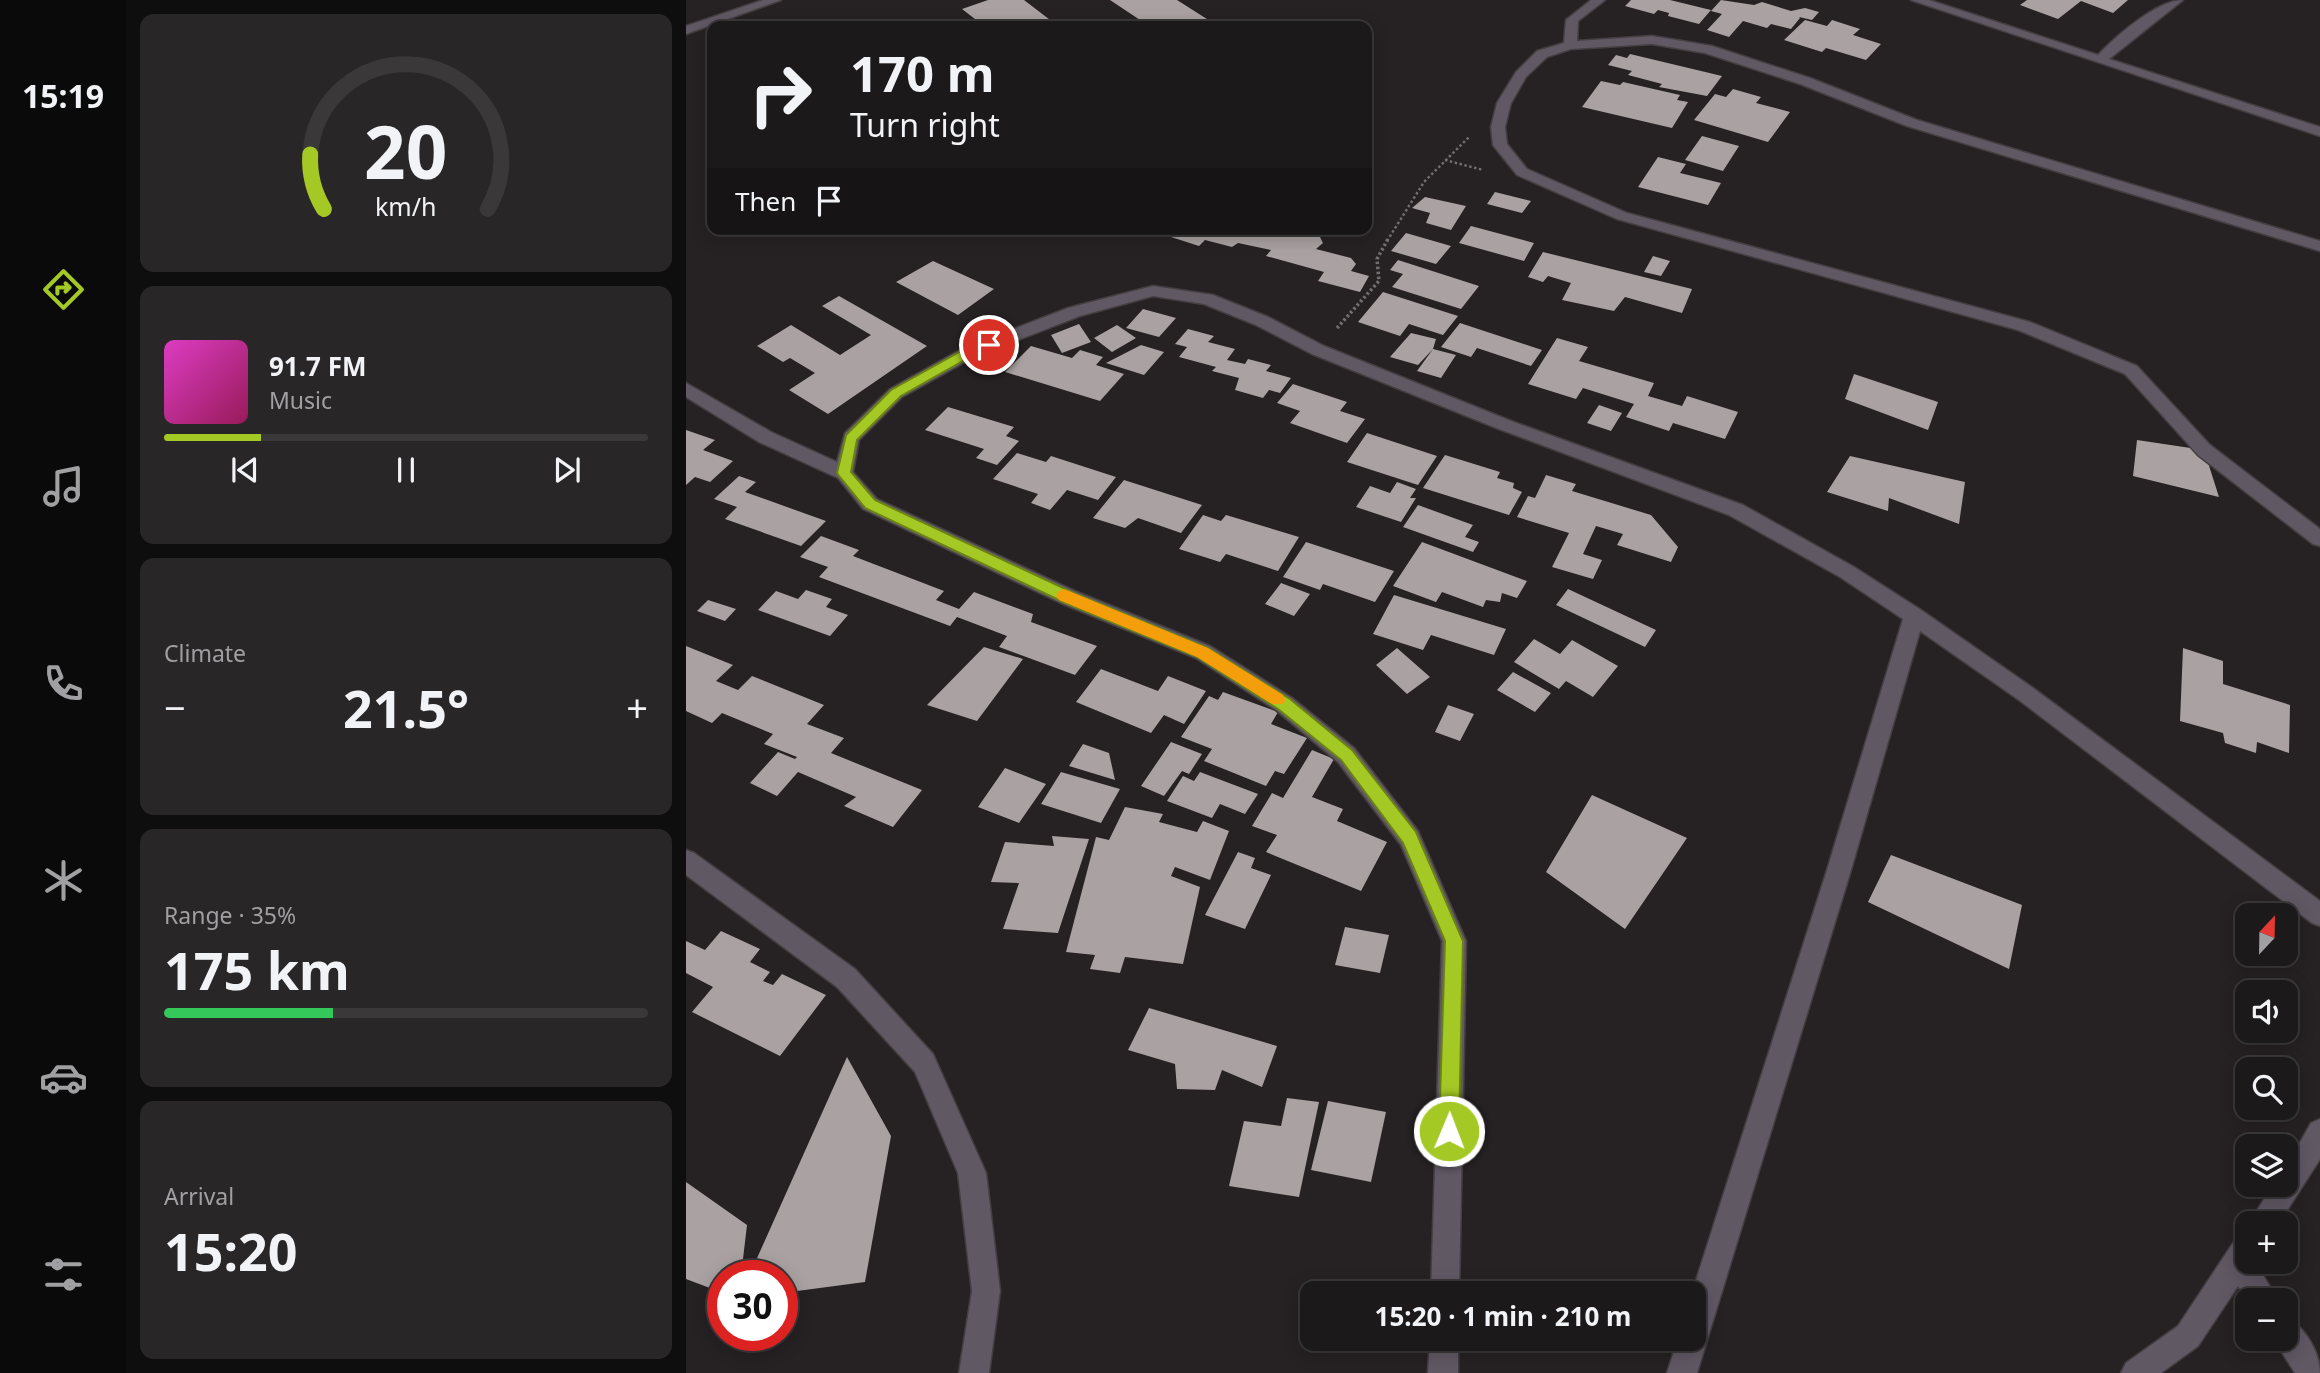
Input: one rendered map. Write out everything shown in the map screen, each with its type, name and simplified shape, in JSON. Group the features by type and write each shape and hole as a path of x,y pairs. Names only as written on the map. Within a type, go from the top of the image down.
{"street":[{"path":"713,21 775,0"},
{"path":"1570,45 1572,20 1599,0"},
{"path":"1917,0 2320,132"},
{"path":"2101,59 2115,45 2177,0"},
{"path":"686,30 707,23"},
{"path":"2320,246 1912,123 1805,81 1707,49 1652,40 1570,45 1542,54 1521,75 1504,103 1499,127 1500,145 1522,172 1622,216 2024,326 2131,370 2204,450 2320,539"},
{"path":"844,473 850,438 896,393 968,353 1074,312 1153,292 1206,299 1262,321 1318,350 1505,425 1736,510 1847,572 1914,616 2026,694 2320,915"},
{"path":"686,389 765,437 844,473 870,504 1070,598 1203,653 1284,704 1346,755 1410,838 1454,941 1445,1281"},
{"path":"1706,1295 1835,884 1914,616"},
{"path":"686,861 846,978 924,1063 972,1173 986,1291 974,1373"},
{"path":"2271,1211 2299,1171 2320,1132"},
{"path":"2136,1373 2188,1336 2235,1265"},
{"path":"1443,1373 1444,1351"},
{"path":"1682,1373 1688,1351"},
{"path":"2298,1351 2312,1373"}],"path":[{"path":"1318,350 1379,281 1377,259 1424,183 1504,103"}],"building":[{"path":"988,0 1024,0 1051,21 978,21 962,9"},
{"path":"1110,0 1177,0 1210,21 1142,21"},
{"path":"1631,0 1670,0 1711,10 1699,24 1668,16 1669,13 1658,10 1654,14 1625,6"},
{"path":"1721,0 1754,5 1762,2 1791,11 1805,8 1819,12 1812,20 1799,17 1791,29 1771,24 1767,28 1743,21 1729,37 1707,30 1722,14 1711,11"},
{"path":"2027,0 2128,0 2113,13 2081,1 2058,19 2020,5"},
{"path":"1805,20 1827,26 1832,20 1860,29 1853,35 1881,44 1866,60 1826,48 1822,52 1784,40"},
{"path":"1630,54 1722,76 1707,96 1659,87 1662,84 1628,75 1632,71 1608,65 1616,55 1627,58"},
{"path":"1601,81 1620,85 1623,82 1680,95 1677,100 1688,102 1672,128 1582,107"},
{"path":"1733,89 1761,97 1756,103 1790,112 1768,142 1694,120 1715,94 1726,97"},
{"path":"1702,136 1739,146 1723,171 1685,160"},
{"path":"1658,157 1686,164 1680,173 1721,183 1708,205 1638,187"},
{"path":"1495,192 1531,201 1522,213 1487,204"},
{"path":"1425,197 1466,206 1451,230 1426,223 1430,213 1412,208"},
{"path":"1471,226 1534,243 1524,261 1459,243"},
{"path":"1406,233 1451,246 1436,264 1391,251"},
{"path":"1312,235 1320,237 1323,243 1316,249 1351,258 1356,264 1351,271 1369,276 1360,292 1318,281 1324,272 1266,256 1271,250 1238,243 1232,247 1205,240 1199,246 1168,236"},
{"path":"1543,252 1692,289 1682,313 1625,297 1614,311 1562,300 1571,283 1548,276 1543,282 1528,277"},
{"path":"1653,256 1670,261 1661,276 1644,272"},
{"path":"1398,260 1479,286 1461,309 1392,287 1403,274 1390,270"},
{"path":"933,261 994,289 958,315 896,282"},
{"path":"1383,292 1458,316 1443,335 1409,324 1400,336 1358,322"},
{"path":"839,296 927,346 828,414 789,390 815,373 790,358 783,362 757,346 791,325 840,355 871,335 822,306"},
{"path":"1143,309 1176,318 1159,337 1126,328"},
{"path":"1460,323 1542,350 1531,366 1477,348 1471,357 1441,347"},
{"path":"1079,324 1091,342 1062,353 1051,335"},
{"path":"1117,325 1136,338 1112,352 1094,338"},
{"path":"1188,329 1214,336 1208,342 1235,349 1227,360 1245,364 1248,359 1271,365 1266,371 1291,378 1280,393 1269,390 1263,398 1235,390 1239,378 1212,371 1216,367 1179,357 1187,347 1175,344"},
{"path":"1411,333 1436,339 1433,349 1418,365 1390,357"},
{"path":"1557,338 1588,347 1579,361 1654,383 1648,396 1682,406 1687,396 1738,412 1725,439 1673,423 1669,431 1626,417 1634,404 1583,388 1576,399 1528,384"},
{"path":"1141,345 1164,352 1144,375 1106,363"},
{"path":"1031,346 1072,358 1080,350 1103,357 1096,365 1124,374 1100,401 1005,372"},
{"path":"1433,349 1456,355 1441,378 1417,371"},
{"path":"1854,374 1938,402 1928,430 1845,399"},
{"path":"1293,384 1347,402 1340,411 1365,419 1347,443 1290,423 1300,411 1277,403"},
{"path":"1599,405 1622,413 1611,431 1587,423"},
{"path":"948,407 1014,427 1006,436 1019,441 997,465 976,458 984,449 925,430"},
{"path":"686,430 715,440 703,450 733,461 710,482 695,477 686,485"},
{"path":"1367,433 1437,456 1418,485 1347,462"},
{"path":"2137,440 2204,450 2219,497 2133,476"},
{"path":"1017,453 1046,462 1051,456 1116,477 1098,500 1067,490 1050,510 1031,503 1038,494 993,479"},
{"path":"1445,455 1500,472 1497,478 1514,483 1513,488 1522,492 1509,515 1423,488"},
{"path":"1850,456 1965,482 1959,524 1889,498 1888,511 1827,492"},
{"path":"1546,475 1576,484 1572,491 1651,515 1678,547 1671,562 1617,545 1623,534 1596,526 1583,554 1602,560 1593,579 1552,567 1569,533 1517,517 1528,496 1535,498"},
{"path":"739,476 756,482 745,492 826,521 801,546 725,519 737,507 714,499"},
{"path":"1124,480 1202,505 1181,533 1138,518 1125,528 1093,518"},
{"path":"1397,482 1416,489 1410,498 1416,498 1401,522 1356,507 1370,486 1390,493"},
{"path":"1418,505 1473,525 1465,537 1479,542 1473,552 1403,527"},
{"path":"1203,515 1221,521 1226,515 1299,537 1278,571 1226,554 1220,562 1179,549"},
{"path":"821,536 859,550 853,556 944,591 936,600 959,609 974,592 1033,614 1031,622 1097,646 1075,675 999,647 1007,636 957,617 950,626 819,577 828,567 800,557"},
{"path":"1306,542 1394,571 1375,602 1323,584 1320,590 1283,577"},
{"path":"1422,542 1527,581 1517,598 1502,593 1500,602 1486,600 1483,607 1442,592 1436,602 1393,586"},
{"path":"1281,583 1310,594 1294,616 1265,604"},
{"path":"1568,589 1656,630 1645,647 1556,605"},
{"path":"806,590 832,599 826,607 848,615 830,636 758,610 776,591 798,599"},
{"path":"1394,595 1506,629 1494,655 1431,635 1423,650 1373,634"},
{"path":"708,600 736,609 725,621 697,611"},
{"path":"1534,639 1560,654 1572,640 1618,666 1593,697 1566,681 1559,689 1514,662"},
{"path":"686,646 733,665 716,681 738,690 752,676 824,705 807,724 844,738 831,753 922,790 893,827 844,806 856,797 798,772 777,796 750,783 778,752 795,759 797,757 764,744 773,734 722,713 712,723 686,711"},
{"path":"984,647 1023,659 977,721 927,705"},
{"path":"1397,648 1430,677 1407,694 1376,665"},
{"path":"2183,648 2223,661 2223,684 2290,705 2289,753 2257,742 2256,753 2225,743 2223,733 2180,721"},
{"path":"1101,669 1158,691 1168,676 1206,691 1184,724 1164,715 1151,733 1076,702"},
{"path":"1513,672 1551,693 1535,712 1497,690"},
{"path":"1223,692 1278,712 1271,724 1307,738 1284,774 1275,771 1266,786 1204,761 1212,749 1181,737 1209,696 1218,700"},
{"path":"1448,705 1474,714 1460,741 1435,732"},
{"path":"1171,742 1202,754 1189,774 1182,771 1164,796 1141,786"},
{"path":"1083,744 1109,753 1115,780 1069,766"},
{"path":"1312,750 1334,759 1312,797 1343,809 1337,821 1387,842 1361,891 1266,852 1277,835 1252,826 1272,793 1283,798"},
{"path":"1005,768 1046,784 1019,823 978,807"},
{"path":"1061,772 1120,789 1101,823 1041,804"},
{"path":"1200,772 1258,794 1245,814 1220,804 1212,818 1167,801 1183,776 1194,781"},
{"path":"1592,795 1687,838 1625,929 1546,872"},
{"path":"1125,807 1163,814 1159,822 1197,832 1203,821 1229,831 1210,880 1175,867 1171,876 1200,887 1183,964 1125,957 1120,973 1090,969 1095,955 1066,952 1096,837 1109,840"},
{"path":"1052,836 1089,839 1058,933 1003,929 1019,883 991,882 1005,842 1054,846"},
{"path":"1238,852 1255,858 1251,868 1271,875 1245,929 1205,915"},
{"path":"1891,855 2022,905 2009,969 1868,902"},
{"path":"1345,927 1389,935 1380,973 1335,965"},
{"path":"721,931 760,949 750,962 770,972 763,981 773,985 782,974 826,995 780,1056 692,1012 713,987 686,973 686,941 705,950"},
{"path":"1149,1008 1277,1046 1262,1087 1222,1070 1215,1090 1177,1089 1175,1064 1128,1050"},
{"path":"847,1057 891,1136 865,1282 798,1291 798,1260 756,1260"},
{"path":"1287,1098 1319,1102 1299,1197 1229,1186 1244,1121 1281,1126"},
{"path":"1328,1101 1386,1112 1371,1182 1311,1170"},
{"path":"686,1182 747,1225 743,1260 707,1260 707,1287 686,1279"}],"slow traffic":[{"path":"1064,595 1203,653 1277,700"}],"route":[{"path":"989,345 968,353 896,393 850,438 844,473 870,504 1070,598 1203,653 1284,704 1346,755 1410,838 1454,941 1449,1131"}]}
